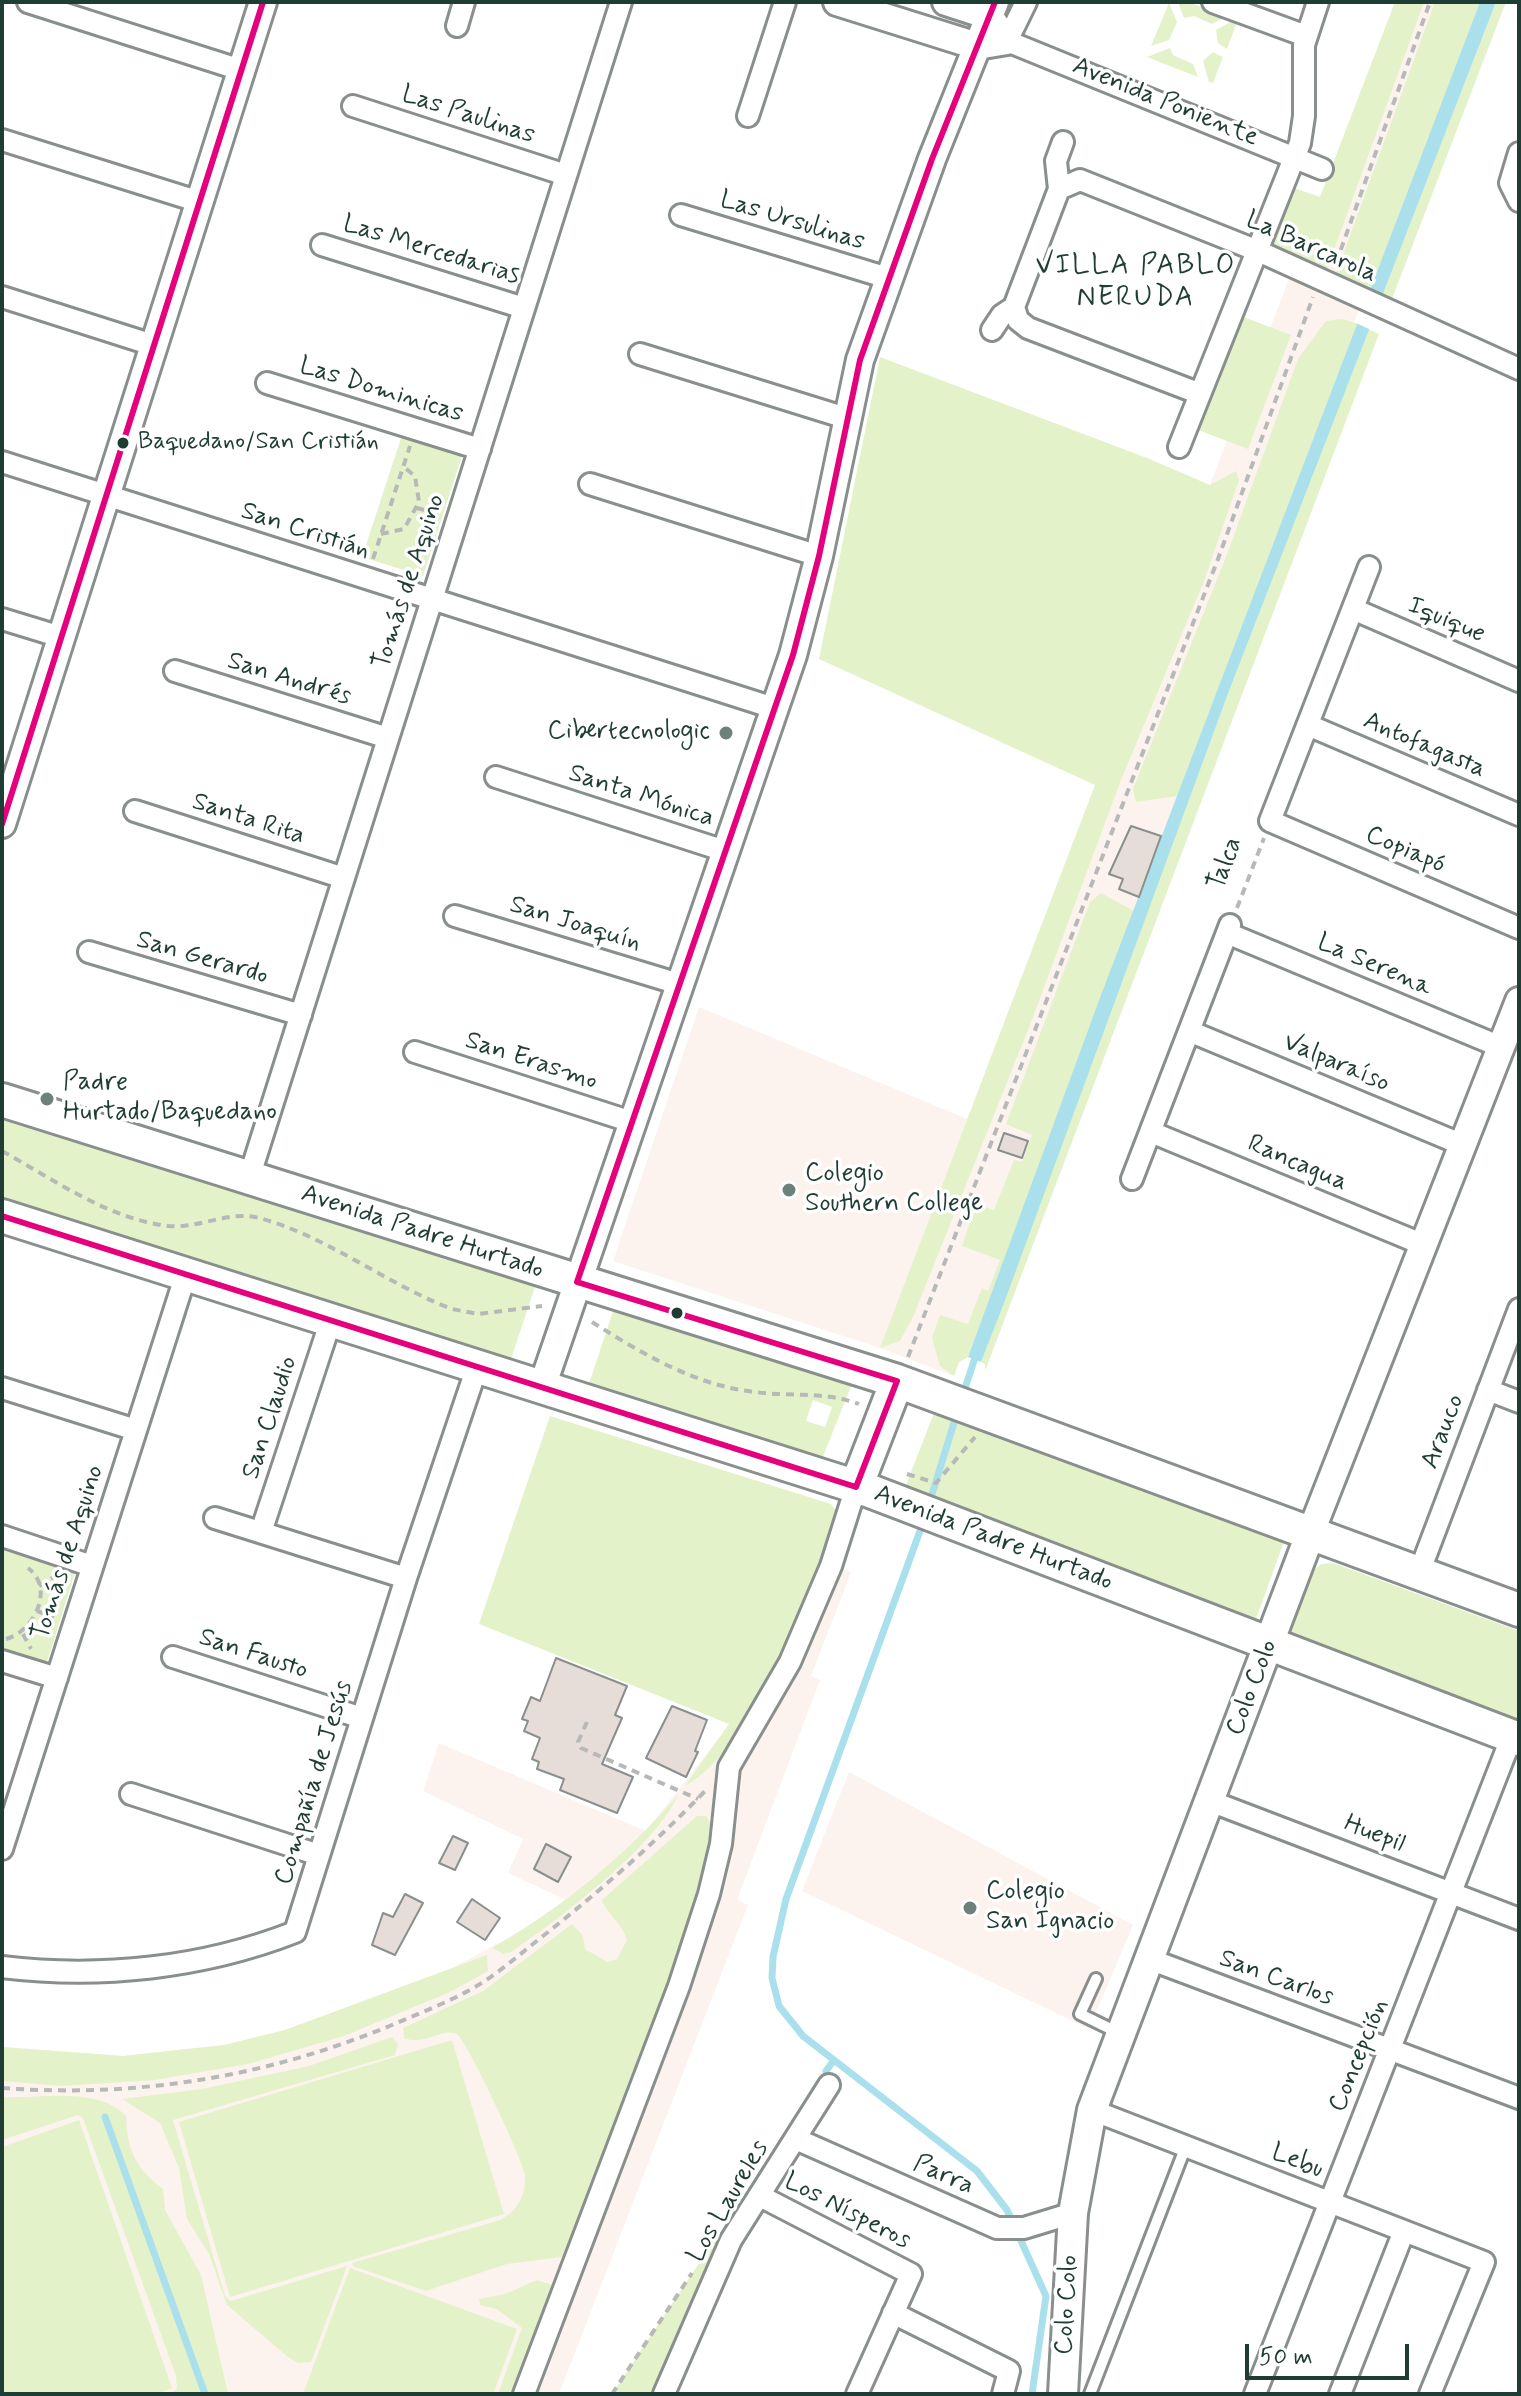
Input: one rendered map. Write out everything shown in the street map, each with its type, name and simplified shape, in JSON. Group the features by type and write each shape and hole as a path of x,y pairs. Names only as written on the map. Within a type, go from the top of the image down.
{"main road":[{"name":"Avenida Padre Hurtado","path":"2,1100 897,1381 1519,1610"},
{"name":"Avenida Padre Hurtado","path":"2,1216 542,1387 861,1475 923,1511 1516,1738"},
{"path":"861,1475 897,1381"},
{"name":"Colo Colo","path":"1063,2394 1073,2213 1092,2110 1311,1532"}],"street":[{"path":"28,2 241,70"},
{"path":"2,824 10,772 61,637 263,2"},
{"path":"457,26 464,2"},
{"name":"Tomás de Aquino","path":"249,1178 621,2"},
{"path":"748,116 785,2"},
{"path":"837,2 977,46 1007,41"},
{"path":"946,2 992,9"},
{"path":"1007,41 1026,2"},
{"path":"1213,2 1306,36"},
{"path":"1179,447 1303,130 1306,36 1318,2"},
{"path":"542,1387 803,620 860,360 888,278 992,9"},
{"path":"992,9 1007,41"},
{"name":"Avenida Poniente","path":"1007,41 1292,154 1322,169"},
{"name":"Las Paulinas","path":"353,106 566,175"},
{"path":"2,140 200,202"},
{"path":"992,330 1002,315 1014,307 1059,189 1056,161 1063,142"},
{"path":"1519,153 1510,183 1519,201"},
{"name":"La Barcarola","path":"1059,189 1080,180 1258,251 1519,369"},
{"name":"Las Ursulinas","path":"681,215 888,278"},
{"name":"Las Mercedarias","path":"322,245 524,308"},
{"path":"2,297 156,346"},
{"path":"1014,307 1018,320 1028,328 1198,393"},
{"path":"640,354 846,418"},
{"name":"Las Dominicas","path":"267,383 480,449"},
{"name":"San Cristián","path":"2,462 774,708"},
{"path":"590,484 819,556"},
{"name":"Talca","path":"1270,821 1369,567"},
{"name":"Iquique","path":"1353,609 1519,681"},
{"path":"2,619 61,637"},
{"name":"San Andrés","path":"175,671 388,738"},
{"name":"Antofagasta","path":"1308,725 1519,815"},
{"name":"Santa Mónica","path":"496,777 725,851"},
{"name":"Santa Rita","path":"135,811 344,878"},
{"name":"Copiapó","path":"1270,821 1519,928"},
{"name":"San Joaquín","path":"455,916 679,984"},
{"name":"Talca","path":"1132,1179 1229,929"},
{"name":"La Serena","path":"1229,929 1501,1047"},
{"name":"San Gerardo","path":"89,952 301,1015"},
{"name":"Colo Colo","path":"1311,1532 1519,1001"},
{"name":"Valparaíso","path":"1189,1031 1463,1145"},
{"name":"San Erasmo","path":"415,1052 632,1122"},
{"name":"Rancagua","path":"1151,1132 1424,1245"},
{"name":"Tomás de Aquino","path":"2,1849 7,1818 57,1678 186,1274"},
{"name":"Arauco","path":"1419,1573 1519,1309"},
{"name":"San Claudio","path":"261,1532 331,1320"},
{"name":"Compañía de Jesús","path":"2,1967 134,1969 257,1947 295,1932 406,1578 477,1367"},
{"path":"2,1388 136,1430"},
{"path":"1488,1390 1519,1402"},
{"path":"524,2394 679,1986 709,1894 721,1844 729,1767 756,1726 801,1639 831,1566 861,1475"},
{"path":"215,1518 406,1578"},
{"path":"2,1536 92,1566"},
{"name":"San Fausto","path":"173,1657 362,1718"},
{"path":"2,1661 57,1678"},
{"name":"Concepción","path":"1255,2394 1516,1738"},
{"path":"131,1794 319,1855"},
{"name":"Huepil","path":"1210,1801 1519,1919"},
{"name":"San Carlos","path":"1149,1959 1519,2098"},
{"name":"Los Laureles","path":"664,2394 731,2240 829,2085"},
{"name":"Lebu","path":"1092,2110 1484,2262 1433,2393"},
{"name":"Parra","path":"796,2139 985,2223 1016,2228 1073,2213"},
{"name":"Los Nísperos","path":"760,2196 911,2274 893,2313"},
{"path":"1340,2394 1404,2231"},
{"path":"857,2394 893,2313 1009,2371 1003,2394"}],"lane":[{"path":"1096,1979 1080,2014 1121,2034"},
{"path":"1090,2394 1186,2146"}],"path":[{"path":"897,1381 923,1323 1336,261 1430,2"},
{"path":"367,579 416,428"},
{"path":"381,534 404,529 414,517 419,502 415,476 404,467"},
{"name":"Talca","path":"1229,929 1270,821"},
{"path":"2,1151 92,1200 136,1219 185,1226 255,1217 292,1231 452,1309 478,1314 542,1306"},
{"path":"592,1322 643,1354 722,1385 753,1392 835,1395 885,1413"},
{"path":"861,1475 936,1483 978,1433"},
{"path":"2,1640 23,1634 37,1611 39,1586 33,1572 20,1561"},
{"path":"587,1722 578,1742 581,1748 698,1799"},
{"path":"2,2088 74,2092 161,2088 303,2059 392,2025 473,1988 498,1972 632,1864 729,1767"}],"shaded area":[{"path":"1395,2 1481,2 1101,995 968,1357 959,1362 954,1376 880,1348 613,1261 699,1007 967,1119"},
{"path":"801,1553 851,1572 811,1676 820,1680 737,1900 748,1905 559,2394 2,2394 2,2047 123,2056 224,2045 285,2030 445,1972 536,1923 566,1900 508,1873 523,1839 423,1791 439,1743 646,1831 730,1724"},
{"name":"Colegio San Ignacio","path":"849,1772 1133,1925 1089,2029 802,1891"}],"green space":[{"path":"1178,2 1188,2 1226,17 1212,24 1194,16 1184,18"},
{"path":"1395,2 1424,2 1327,269 1271,246 1267,237 1286,192 1294,188 1320,197"},
{"path":"1435,2 1480,2 1369,294 1335,277"},
{"path":"1496,2 1506,2 1390,304 1380,299"},
{"path":"1169,3 1177,22 1169,40 1151,46"},
{"path":"1234,20 1237,22 1227,49 1218,43 1216,30"},
{"path":"1170,48 1173,55 1193,64 1198,77 1147,57"},
{"path":"1213,52 1223,57 1213,83 1209,82 1203,61"},
{"path":"1241,316 1291,335 1248,449 1198,430"},
{"path":"1342,319 1358,324 1177,796 1136,802 1133,789 1226,557 1298,359 1326,321"},
{"path":"1368,329 1379,334 985,1371 985,1364 981,1362 1229,691"},
{"path":"880,357 1210,485 1236,471 1239,480 1204,581 1121,780 1030,1025 913,1317 900,1341 880,1348 1095,785 819,659"},
{"path":"402,435 463,453 423,576 362,557"},
{"path":"1101,893 1134,911 968,1357 959,1362 954,1376 940,1366 932,1338 940,1315 968,1324 982,1288 988,1291 1000,1260 962,1246 976,1204 994,1210 1014,1160 1022,1162 1032,1135 1006,1124 1090,902"},
{"path":"2,1112 537,1281 509,1365 2,1206"},
{"path":"615,1305 854,1379 820,1464 587,1390","holes":["813,1400 832,1407 825,1427 806,1421"]},
{"path":"936,1408 1286,1536 1255,1622 904,1490"},
{"path":"550,1416 831,1504 837,1512 817,1580 780,1663 758,1703 734,1739 709,1767 685,1786 729,1724 479,1624"},
{"path":"4,1550 75,1573 47,1662 2,1648"},
{"path":"1333,1563 1519,1631 1519,1728 1299,1642 1291,1632 1292,1620 1311,1573 1321,1564"},
{"path":"678,1795 649,1837 579,1902 511,1952 504,1954 492,1948 568,1898 614,1860"},
{"path":"697,1816 706,1816 714,1828 699,1897 661,1998 653,2032 589,2190 579,2227 562,2257 507,2264 426,2291 353,2266 352,2263 500,2220 516,2207 524,2190 525,2176 516,2149 482,2077 457,2034 452,2032 411,2040 404,2038 403,2028 483,1991 572,1924 583,1936 585,1949 607,1962 617,1959 627,1940 602,1900"},
{"path":"487,1955 488,1971 450,1992 344,2036 248,2064 155,2080 62,2086 2,2081 2,2047 123,2056 224,2045 285,2030"},
{"path":"392,2037 398,2044 395,2055 173,2120 225,2296 231,2301 347,2266 311,2362 298,2363 227,2305 209,2254 187,2219 179,2168 160,2123 122,2099 202,2089 309,2066"},
{"path":"452,2040 504,2214 230,2297 179,2122"},
{"path":"2,2097 84,2097 114,2107 126,2116 134,2157 163,2189 165,2210 201,2275 228,2394 171,2394 177,2388 176,2376 83,2118 78,2115 2,2140"},
{"path":"79,2120 172,2388 156,2394 2,2394 2,2147"},
{"path":"719,2233 731,2240 664,2394 612,2394"},
{"path":"350,2268 517,2329 493,2394 303,2394"},
{"path":"537,2280 556,2286 511,2394 498,2394 522,2328 497,2309 480,2305 479,2299 505,2294"}],"water":[{"path":"1480,2 1496,2 1229,691 981,1362 968,1357 1101,995"}],"pier":[{"path":"1366,293 1384,301 1371,330 1354,322"}],"building":[{"path":"1131,826 1161,836 1139,897 1119,889 1123,879 1109,874"},
{"path":"1004,1133 1028,1141 1022,1158 998,1150"},
{"path":"556,1658 627,1686 615,1715 622,1718 602,1764 633,1777 617,1813 560,1790 564,1779 537,1769 539,1762 532,1759 540,1738 524,1731 528,1721 522,1719 531,1697 540,1701"},
{"path":"672,1706 707,1720 695,1751 698,1752 686,1777 646,1758"},
{"path":"453,1836 468,1843 455,1870 439,1863"},
{"path":"546,1844 571,1857 558,1882 534,1869"},
{"path":"405,1894 423,1903 395,1955 372,1945 383,1913 393,1917"},
{"path":"472,1899 500,1918 485,1940 457,1922"}],"waterway":[{"path":"962,1397 977,1352"},
{"path":"929,1504 957,1413"},
{"path":"924,1520 786,1899 773,1957 772,1978 779,2006 803,2036 977,2171 1007,2210 1046,2296 1032,2394"},
{"path":"826,2071 834,2060"},
{"path":"105,2117 205,2394"}],"transit line":[{"path":"2,824 263,2"},
{"path":"2,1216 856,1487 897,1381 577,1282 793,655 819,556 860,360 932,159 995,2"}],"place":[{"name":"Baquedano/San Cristián","path":"123,443"},
{"name":"Cibertecnologic","path":"726,733"},
{"name":"Padre Hurtado/Baquedano","path":"47,1099"},
{"name":"Colegio Southern College","path":"789,1190"},
{"name":"Colegio San Ignacio","path":"970,1908"}],"district":[{"name":"VILLA PABLO NERUDA","path":"1136,283"}]}
